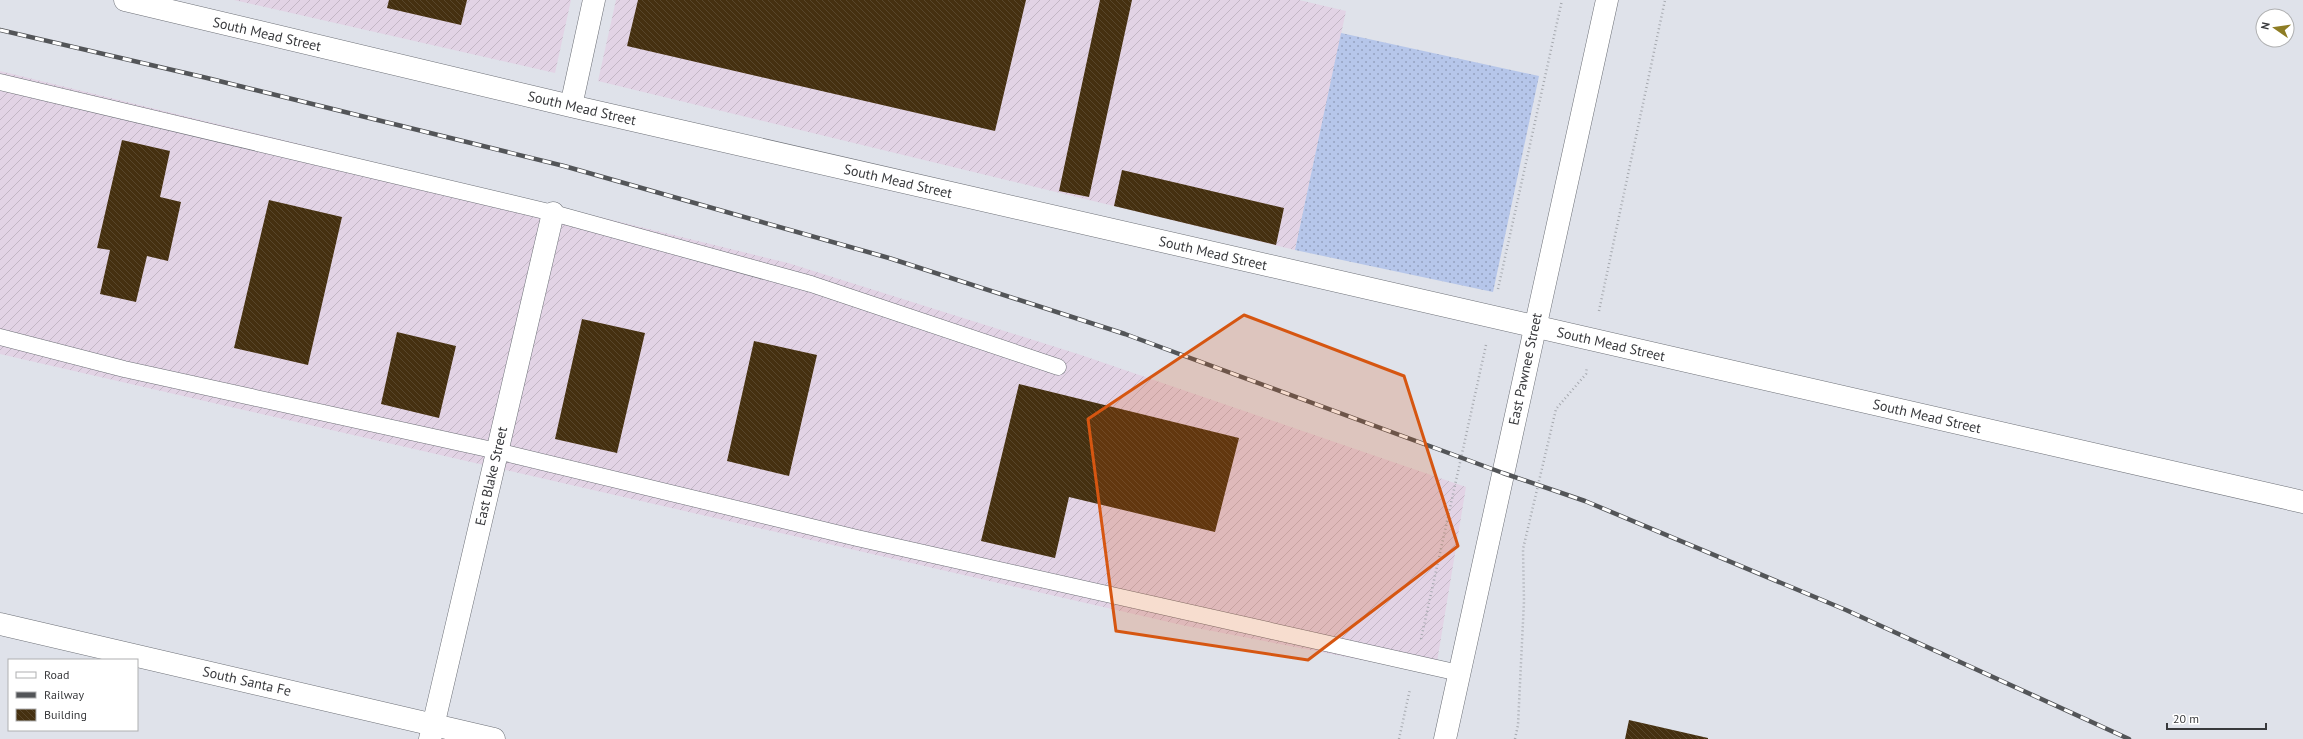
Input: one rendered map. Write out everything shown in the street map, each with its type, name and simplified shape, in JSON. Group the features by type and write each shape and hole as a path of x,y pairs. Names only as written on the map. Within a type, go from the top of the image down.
{"street":[{"name":"South Mead Street","path":"125,0 571,106 2303,502"},
{"path":"571,106 594,0"},
{"name":"East Pawnee Street","path":"1445,739 1534,327 1607,0"},
{"name":"East Blake Street","path":"432,732 553,213"},
{"name":"South Santa Fe","path":"0,624 432,732 494,739"}],"lane":[{"path":"0,82 553,213 811,284 1058,367"},
{"path":"0,337 132,370 497,451 857,538 1459,673"}],"path":[{"path":"1399,739 1562,0"},
{"path":"1515,739 1518,724 1523,617 1523,549 1556,409 1586,374 1665,0"}],"highlighted area":[{"path":"1244,315 1404,376 1458,546 1308,660 1116,631 1088,419"}],"shaded area":[{"path":"234,0 571,0 555,73"},
{"path":"616,0 1299,0 1346,11 1295,250 598,81"},
{"path":"1341,33 1539,76 1493,292 1295,250"},
{"path":"0,71 788,263 1081,355 1466,487 1435,674 1186,626 0,354"}],"building":[{"path":"389,0 467,0 461,25 387,8"},
{"path":"638,0 1026,0 995,131 627,46"},
{"path":"1100,0 1132,0 1089,197 1059,191"},
{"path":"122,140 170,151 160,197 181,202 168,261 147,256 136,302 100,294 110,250 97,248"},
{"path":"1122,170 1284,208 1276,245 1114,206"},
{"path":"269,200 342,217 308,365 234,348"},
{"path":"582,319 645,333 617,453 555,439"},
{"path":"397,332 456,346 439,418 381,404"},
{"path":"754,341 817,355 789,476 727,461"},
{"path":"1019,384 1239,438 1215,532 1069,497 1055,558 981,541"},
{"path":"1629,720 1708,738 1708,739 1625,739"}],"railway":[{"path":"0,30 207,78 564,166 889,258 1125,334 1503,473 1585,501 1846,610 2129,739"}]}
